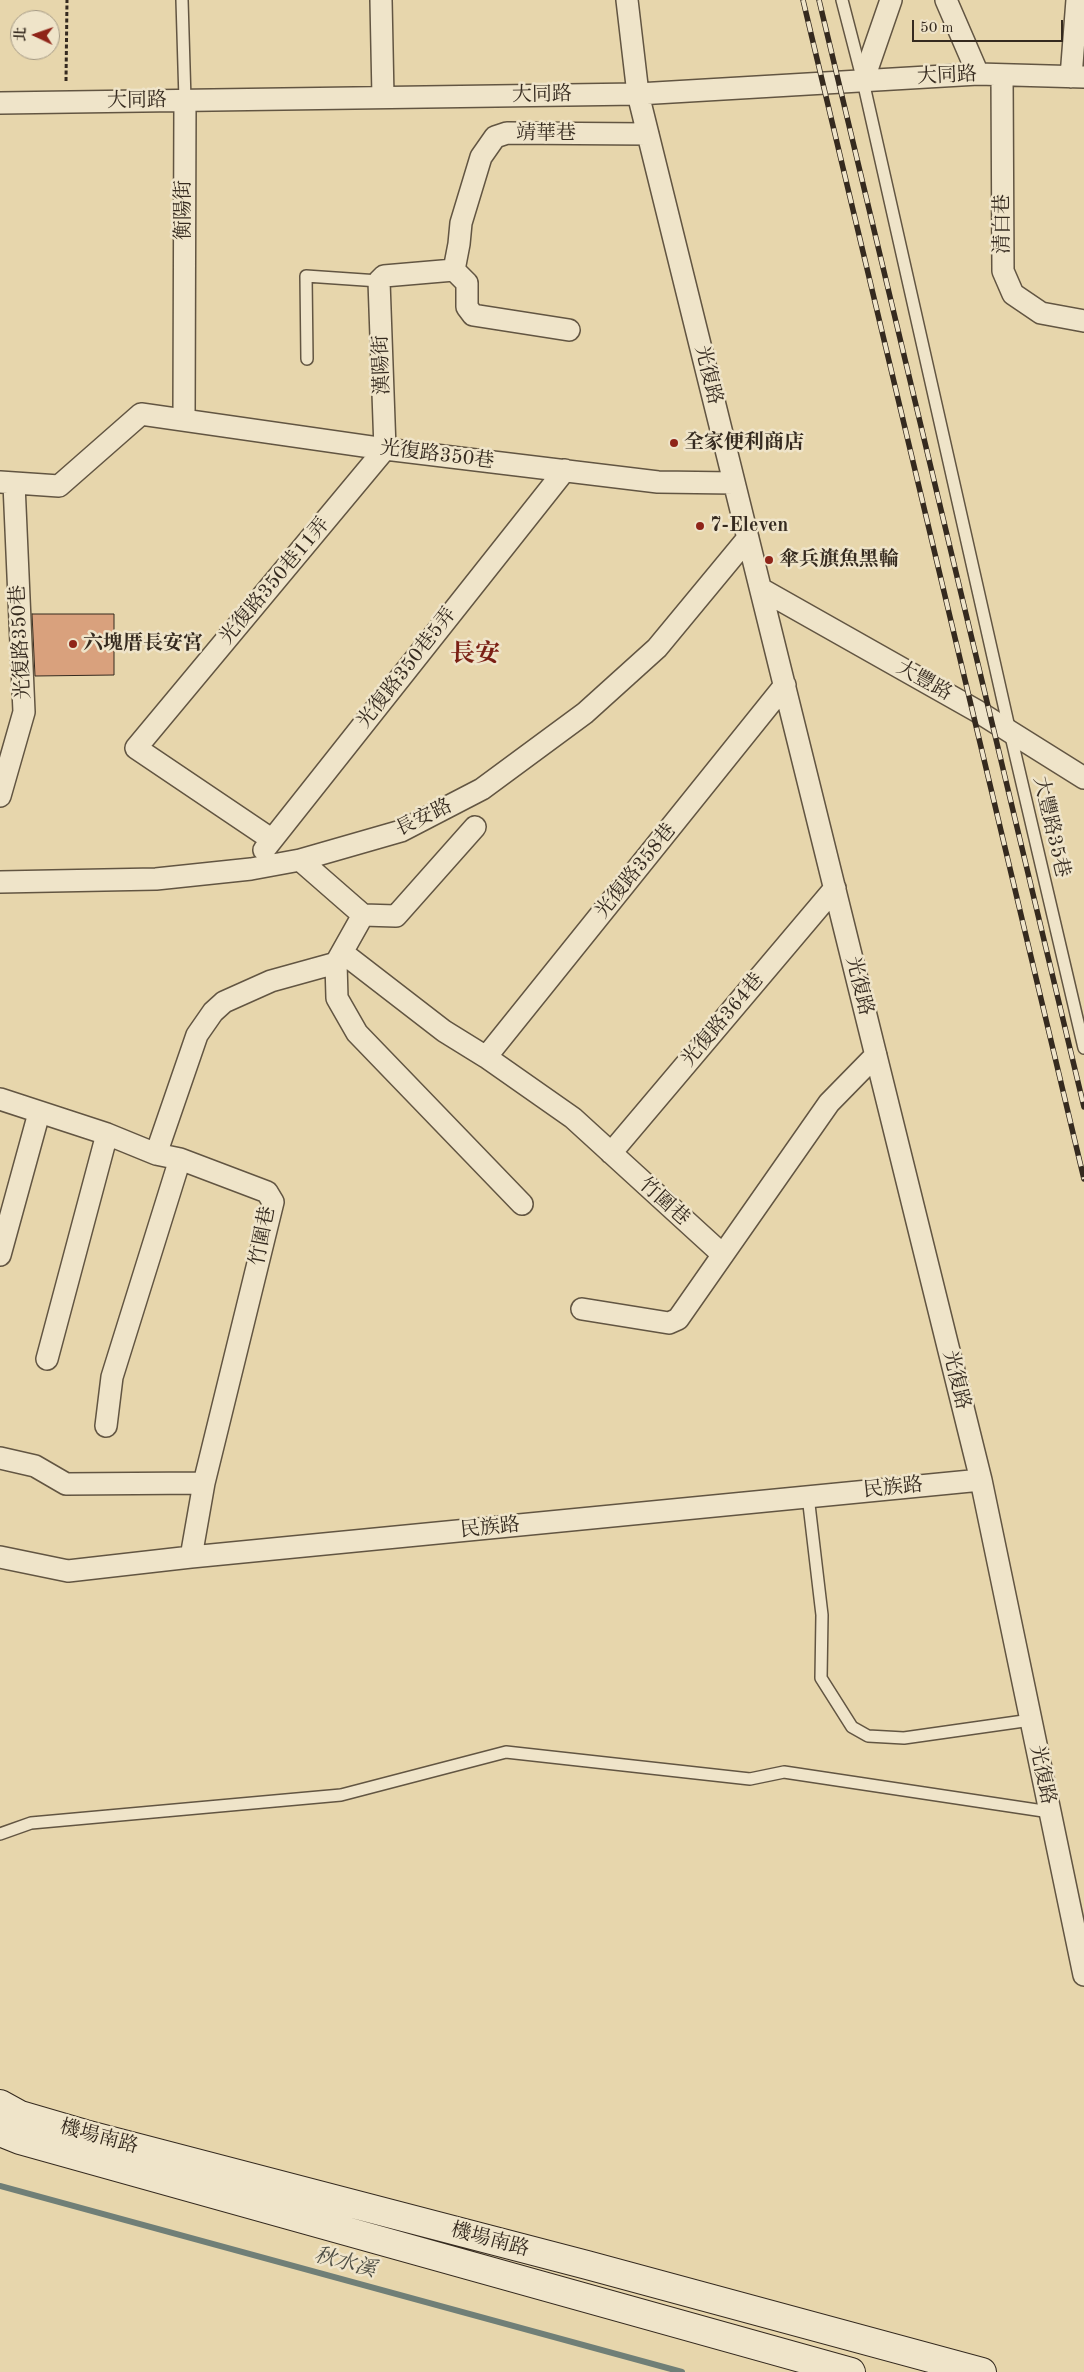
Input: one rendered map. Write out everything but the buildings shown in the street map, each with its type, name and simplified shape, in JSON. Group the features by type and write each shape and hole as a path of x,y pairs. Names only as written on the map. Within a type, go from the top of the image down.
{"street":[{"path":"381,0 383,98"},
{"name":"光復路","path":"626,0 638,94 981,1480 1084,1975"},
{"path":"863,81 891,0"},
{"path":"946,0 978,74"},
{"path":"1077,0 1078,77"},
{"name":"大同路","path":"0,103 638,94 978,74 1078,77"},
{"name":"清白巷","path":"1002,75 1003,271 1013,294 1041,314 1084,322"},
{"name":"衡陽街","path":"184,100 184,419"},
{"name":"靖華巷","path":"454,270 464,213 481,157 496,138 507,133 648,134"},
{"path":"379,281 384,276 454,270 468,283 466,307 473,315 569,330"},
{"name":"漢陽街","path":"379,281 384,449"},
{"name":"光復路350巷","path":"0,796 24,712 7,483 59,486 141,414 384,449 658,482 734,483"},
{"name":"光復路350巷11弄","path":"271,839 136,748 384,449"},
{"name":"光復路350巷5弄","path":"251,869 271,839 565,470"},
{"name":"長安路","path":"0,882 156,878 251,869 300,860 401,831 482,789 585,713 657,648 748,538"},
{"name":"大豐路","path":"761,589 977,711 1084,778"},
{"name":"光復路358巷","path":"486,1056 785,685"},
{"path":"300,860 363,915 396,916 475,827"},
{"name":"光復路364巷","path":"611,1153 835,888"},
{"path":"363,915 339,958 337,998 357,1033 522,1204"},
{"path":"156,1154 197,1034 213,1012 224,1002 271,981 339,958"},
{"name":"竹圍巷","path":"339,958 444,1031 486,1056 573,1118 722,1254"},
{"path":"582,1309 669,1323 678,1319 829,1103 876,1055"},
{"name":"竹圍巷","path":"0,1099 107,1134 156,1154 180,1159 267,1192 273,1202 204,1483 191,1557"},
{"path":"0,1255 38,1113"},
{"path":"47,1359 107,1134"},
{"path":"106,1426 112,1377 180,1159"},
{"path":"0,1458 35,1466 66,1484 204,1483"},
{"name":"民族路","path":"0,1557 68,1571 191,1557 981,1480"},
{"name":"機場南路","path":"0,2104 20,2115 85,2134 587,2265 982,2372"},
{"name":"機場南路","path":"0,2132 49,2148 851,2372"}],"lane":[{"name":"衡陽街","path":"182,0 184,100"},
{"name":"大豐路35巷","path":"842,0 863,81 1010,732 1084,1048"},
{"path":"307,359 306,276 379,281"},
{"path":"808,1496 822,1615 821,1678 852,1727 868,1736 904,1738 1031,1720"},
{"path":"0,1834 31,1823 341,1795 506,1752 750,1779 784,1772 1050,1812"}],"path":[{"path":"66,0 66,102"}],"waterway":[{"name":"秋水溪","path":"0,2186 682,2372"}],"railway":[{"path":"803,0 1084,1179"},
{"path":"819,0 1084,1107"}],"place":[{"name":"全家便利商店","path":"674,443"},
{"name":"7-Eleven","path":"700,526"},
{"name":"傘兵旗魚黑輪","path":"769,560"},
{"name":"六塊厝長安宮","path":"73,644"}],"district":[{"name":"長安","path":"475,654"}]}
